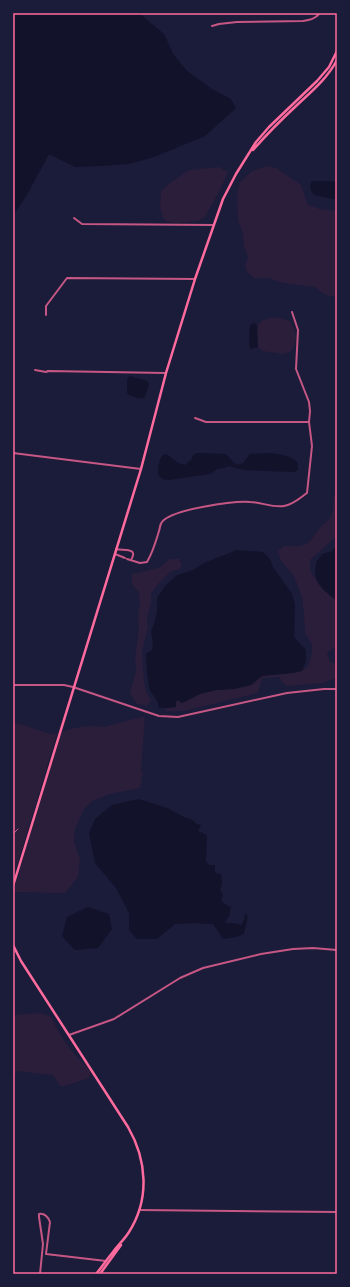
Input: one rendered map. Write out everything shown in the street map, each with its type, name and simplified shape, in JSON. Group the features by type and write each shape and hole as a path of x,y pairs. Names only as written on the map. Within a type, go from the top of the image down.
{"main road":[{"path":"13,886 141,468 166,373 195,279 222,200 229,185 256,142 269,127 322,76 337,51"},
{"path":"247,156 267,134 319,84 337,60"},
{"path":"13,945 21,961 128,1127 136,1142 142,1160 144,1178 143,1196 139,1210 124,1240 100,1274"},
{"path":"96,1274 124,1240"}],"street":[{"path":"212,26 237,22 303,22 312,20 320,13"},
{"path":"74,218 82,224 214,225"},
{"path":"46,315 46,306 67,278 195,279"},
{"path":"114,554 140,563 147,562 151,555 161,522 182,512 206,506 233,502 251,502 282,507 294,503 307,493 312,446 309,422 310,411 309,402 296,369 298,330 292,312"},
{"path":"35,370 46,372 166,373"},
{"path":"195,418 206,422 309,422"},
{"path":"13,453 141,468"},
{"path":"116,548 121,550 130,550 133,556 131,560"},
{"path":"13,685 64,685 159,716 178,717 287,693 337,689"},
{"path":"69,1035 114,1019 180,978 203,968 261,954 293,949 312,948 337,950"},
{"path":"139,1210 337,1212"},
{"path":"40,1274 43,1244 39,1214 42,1214 48,1218 50,1222 46,1254 106,1261"}],"lane":[{"path":"13,834 18,829"}],"shaded area":[{"path":"13,13 139,13 164,34 173,54 187,71 212,89 231,99 236,108 205,136 154,157 129,164 75,167 49,154 28,193 13,216"},
{"path":"266,166 276,168 301,185 308,205 320,209 337,211 337,297 326,295 315,287 283,283 268,278 254,278 247,272 245,265 248,258 244,246 243,233 238,221 237,196 240,182 252,171"},
{"path":"219,167 228,172 205,217 199,221 175,223 165,221 160,203 161,191 189,170"},
{"path":"312,181 337,182 337,200 314,195 310,188"},
{"path":"281,318 290,321 295,330 296,338 294,347 290,352 283,354 262,351 258,347 258,324 263,320"},
{"path":"255,323 257,326 258,347 250,349 250,325"},
{"path":"130,376 147,381 149,384 144,398 130,396 127,393 127,379"},
{"path":"269,453 288,456 298,463 298,470 294,472 244,470 229,466 217,469 210,474 168,480 162,479 158,475 158,466 161,458 165,454 185,465 191,460 194,454 226,454 237,465 243,463 250,454"},
{"path":"337,492 337,536 310,560 310,570 322,589 337,601 337,647 330,650 327,654 330,662 337,665 337,678 323,683 288,686 283,683 279,677 262,678 258,693 184,711 165,711 167,708 176,707 176,702 178,700 182,703 200,694 251,685 261,676 302,671 308,666 312,654 312,644 305,633 302,597 294,576 281,561 278,551 284,546 299,546 306,544 312,539 317,531 331,516 334,497"},
{"path":"337,545 337,601 320,586 315,571 317,562 322,554 332,551"},
{"path":"237,550 263,552 270,559 273,567 292,594 295,605 294,637 306,650 306,661 302,671 262,676 251,685 200,694 182,703 178,700 176,702 176,707 159,708 149,688 146,654 152,650 153,642 151,632 157,611 157,598 165,586 177,575 193,570 204,563"},
{"path":"170,559 179,559 182,565 180,569 171,571 157,585 151,594 151,602 147,619 148,627 142,652 144,682 146,691 151,700 147,706 137,704 130,693 136,672 135,657 139,629 138,615 140,603 139,593 132,584 132,574 159,568"},
{"path":"145,716 141,771 143,772 140,788 110,794 92,801 85,808 75,828 74,841 80,860 78,877 65,893 13,892 61,732 90,726 104,727"},
{"path":"13,723 51,734 57,734 13,879"},
{"path":"139,799 167,808 194,821 196,824 201,825 198,831 207,835 206,861 209,865 215,865 215,873 221,874 222,884 220,890 223,895 221,901 232,907 230,909 230,915 225,923 241,925 244,920 245,913 248,916 244,934 223,939 213,924 194,923 175,924 157,939 137,939 129,930 129,913 116,888 95,863 89,833 95,819 112,805"},
{"path":"88,907 109,914 112,929 98,948 75,950 62,936 67,917"},
{"path":"39,1013 51,1016 66,1043 91,1072 89,1078 65,1086 60,1086 53,1075 17,1071 13,1078 13,1016"}]}
